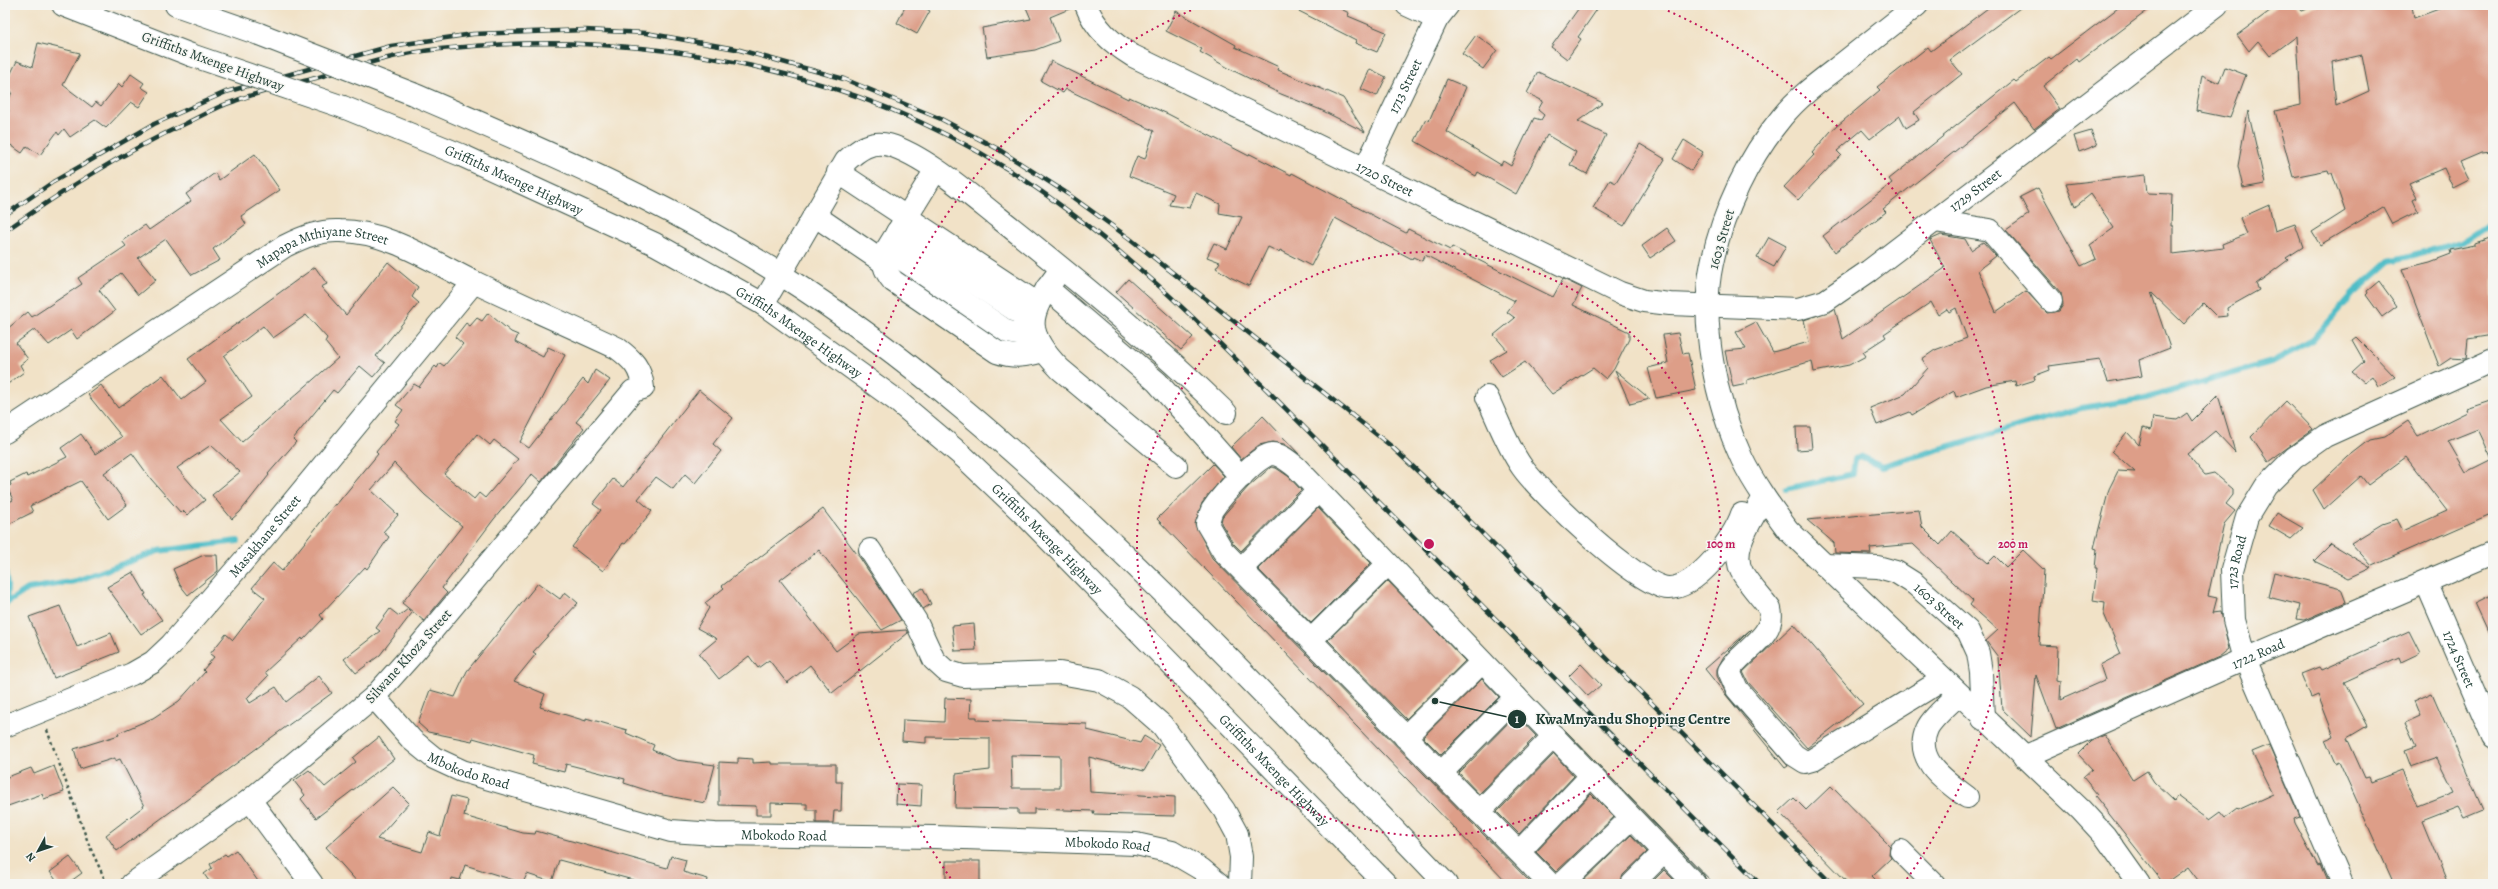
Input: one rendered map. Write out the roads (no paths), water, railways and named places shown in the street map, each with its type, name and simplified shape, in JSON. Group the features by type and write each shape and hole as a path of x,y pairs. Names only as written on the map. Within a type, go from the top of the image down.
{"street":[{"name":"Griffiths Mxenge Highway","path":"63,5 191,55 343,107 461,155 655,244 763,304 896,400 964,458 1083,573 1386,884"},
{"path":"176,5 259,34 413,94 545,150 622,186 727,242 780,274 890,351 956,403 1053,486 1232,660 1446,884"},
{"name":"1720 Street","path":"1086,5 1091,18 1110,41 1133,56 1620,293 1644,301 1708,306"},
{"path":"1407,5 1442,12"},
{"name":"1603 Street","path":"1917,5 1808,91 1782,116 1763,143 1739,184 1723,224 1711,264 1708,306 1711,359 1727,420 1742,459 1759,488 1788,530 2105,836 2139,884"},
{"name":"1729 Street","path":"1708,306 1798,309 1825,301 1869,272 2217,5"},
{"name":"1713 Street","path":"1365,169 1442,12"},
{"path":"763,304 838,172 846,161 859,149 872,144 888,145 935,171 959,187 1062,267 1181,369 1226,413"},
{"path":"935,171 893,240 885,269 893,281 997,352 1012,357 1025,357 1062,267"},
{"path":"838,172 893,240"},
{"path":"814,215 893,240 1040,321 1157,382 1241,476"},
{"path":"1935,221 1990,230 2051,301"},
{"name":"Mapapa Mthiyane Street","path":"5,432 285,246 313,233 341,230 375,237 418,253 474,282 617,348 633,360 642,374 643,388"},
{"name":"Masakhane Street","path":"5,726 132,674 153,662 171,645 265,536 474,282"},
{"path":"1040,321 1060,369 1176,466"},
{"name":"1723 Road","path":"2342,884 2245,659 2234,620 2232,570 2247,517 2266,486 2294,458 2325,436 2493,360"},
{"name":"Silwane Khoza Street","path":"132,884 250,800 374,697 421,644 634,391 643,388"},
{"path":"1487,397 1511,449 1522,468 1537,485 1628,569 1652,583 1667,588 1682,586 1695,579 1709,565 1759,488"},
{"path":"1550,884 1223,551 1207,524 1212,510 1241,476 1262,456 1272,454 1281,457 1296,467 1695,884"},
{"path":"1759,488 1738,557 1743,574 1770,609 1772,615 1765,632 1733,664 1729,671 1737,689 1794,755 1805,762 1812,760 1942,680"},
{"path":"1241,570 1318,491"},
{"path":"870,550 916,621 934,660 946,672 963,676 1060,673 1099,680 1130,697 1162,724 1216,798 1237,834 1241,857 1240,884"},
{"name":"1722 Road","path":"2024,758 2245,659 2493,553"},
{"path":"1311,640 1388,564"},
{"name":"1603 Street","path":"1824,565 1878,567 1896,572 1915,584 1968,631 1978,653 1981,672 1983,719"},
{"name":"1724 Street","path":"2426,582 2493,736"},
{"path":"1405,737 1482,662"},
{"path":"1958,695 1927,728 1923,748 1935,772 1967,797"},
{"name":"Mbokodo Road","path":"374,697 412,740 434,758 462,771 671,831 714,834 934,837 1136,844 1172,852 1201,869 1219,884"},
{"path":"1441,773 1516,697"},
{"path":"1479,812 1554,736"},
{"path":"1518,852 1591,776"},
{"path":"250,800 312,884"},
{"path":"1562,884 1631,818"},
{"path":"1901,851 1934,884"},
{"path":"1632,884 1664,852"}],"waterway":[{"path":"1786,489 1853,474 1855,459 1860,456 1882,466 2081,408 2148,398 2272,362 2313,340 2353,294 2390,261 2462,242 2493,221"},
{"path":"5,604 28,589 76,581 158,551 238,541"},
{"path":"5,572 7,586 6,603"}],"railway":[{"path":"5,215 53,182 154,124 226,92 391,46 473,34 585,30 646,33 736,49 844,79 941,119 998,149 1068,194 1129,238 1391,446 1460,511 1832,884"},
{"path":"5,231 49,201 117,159 163,134 223,105 265,91 393,57 424,51 513,44 587,44 661,50 735,62 807,80 877,104 945,134 1009,170 1055,201 1142,271 1263,385 1760,884"}],"place":[{"name":"KwaMnyandu Shopping Centre","path":"1435,701"}]}
